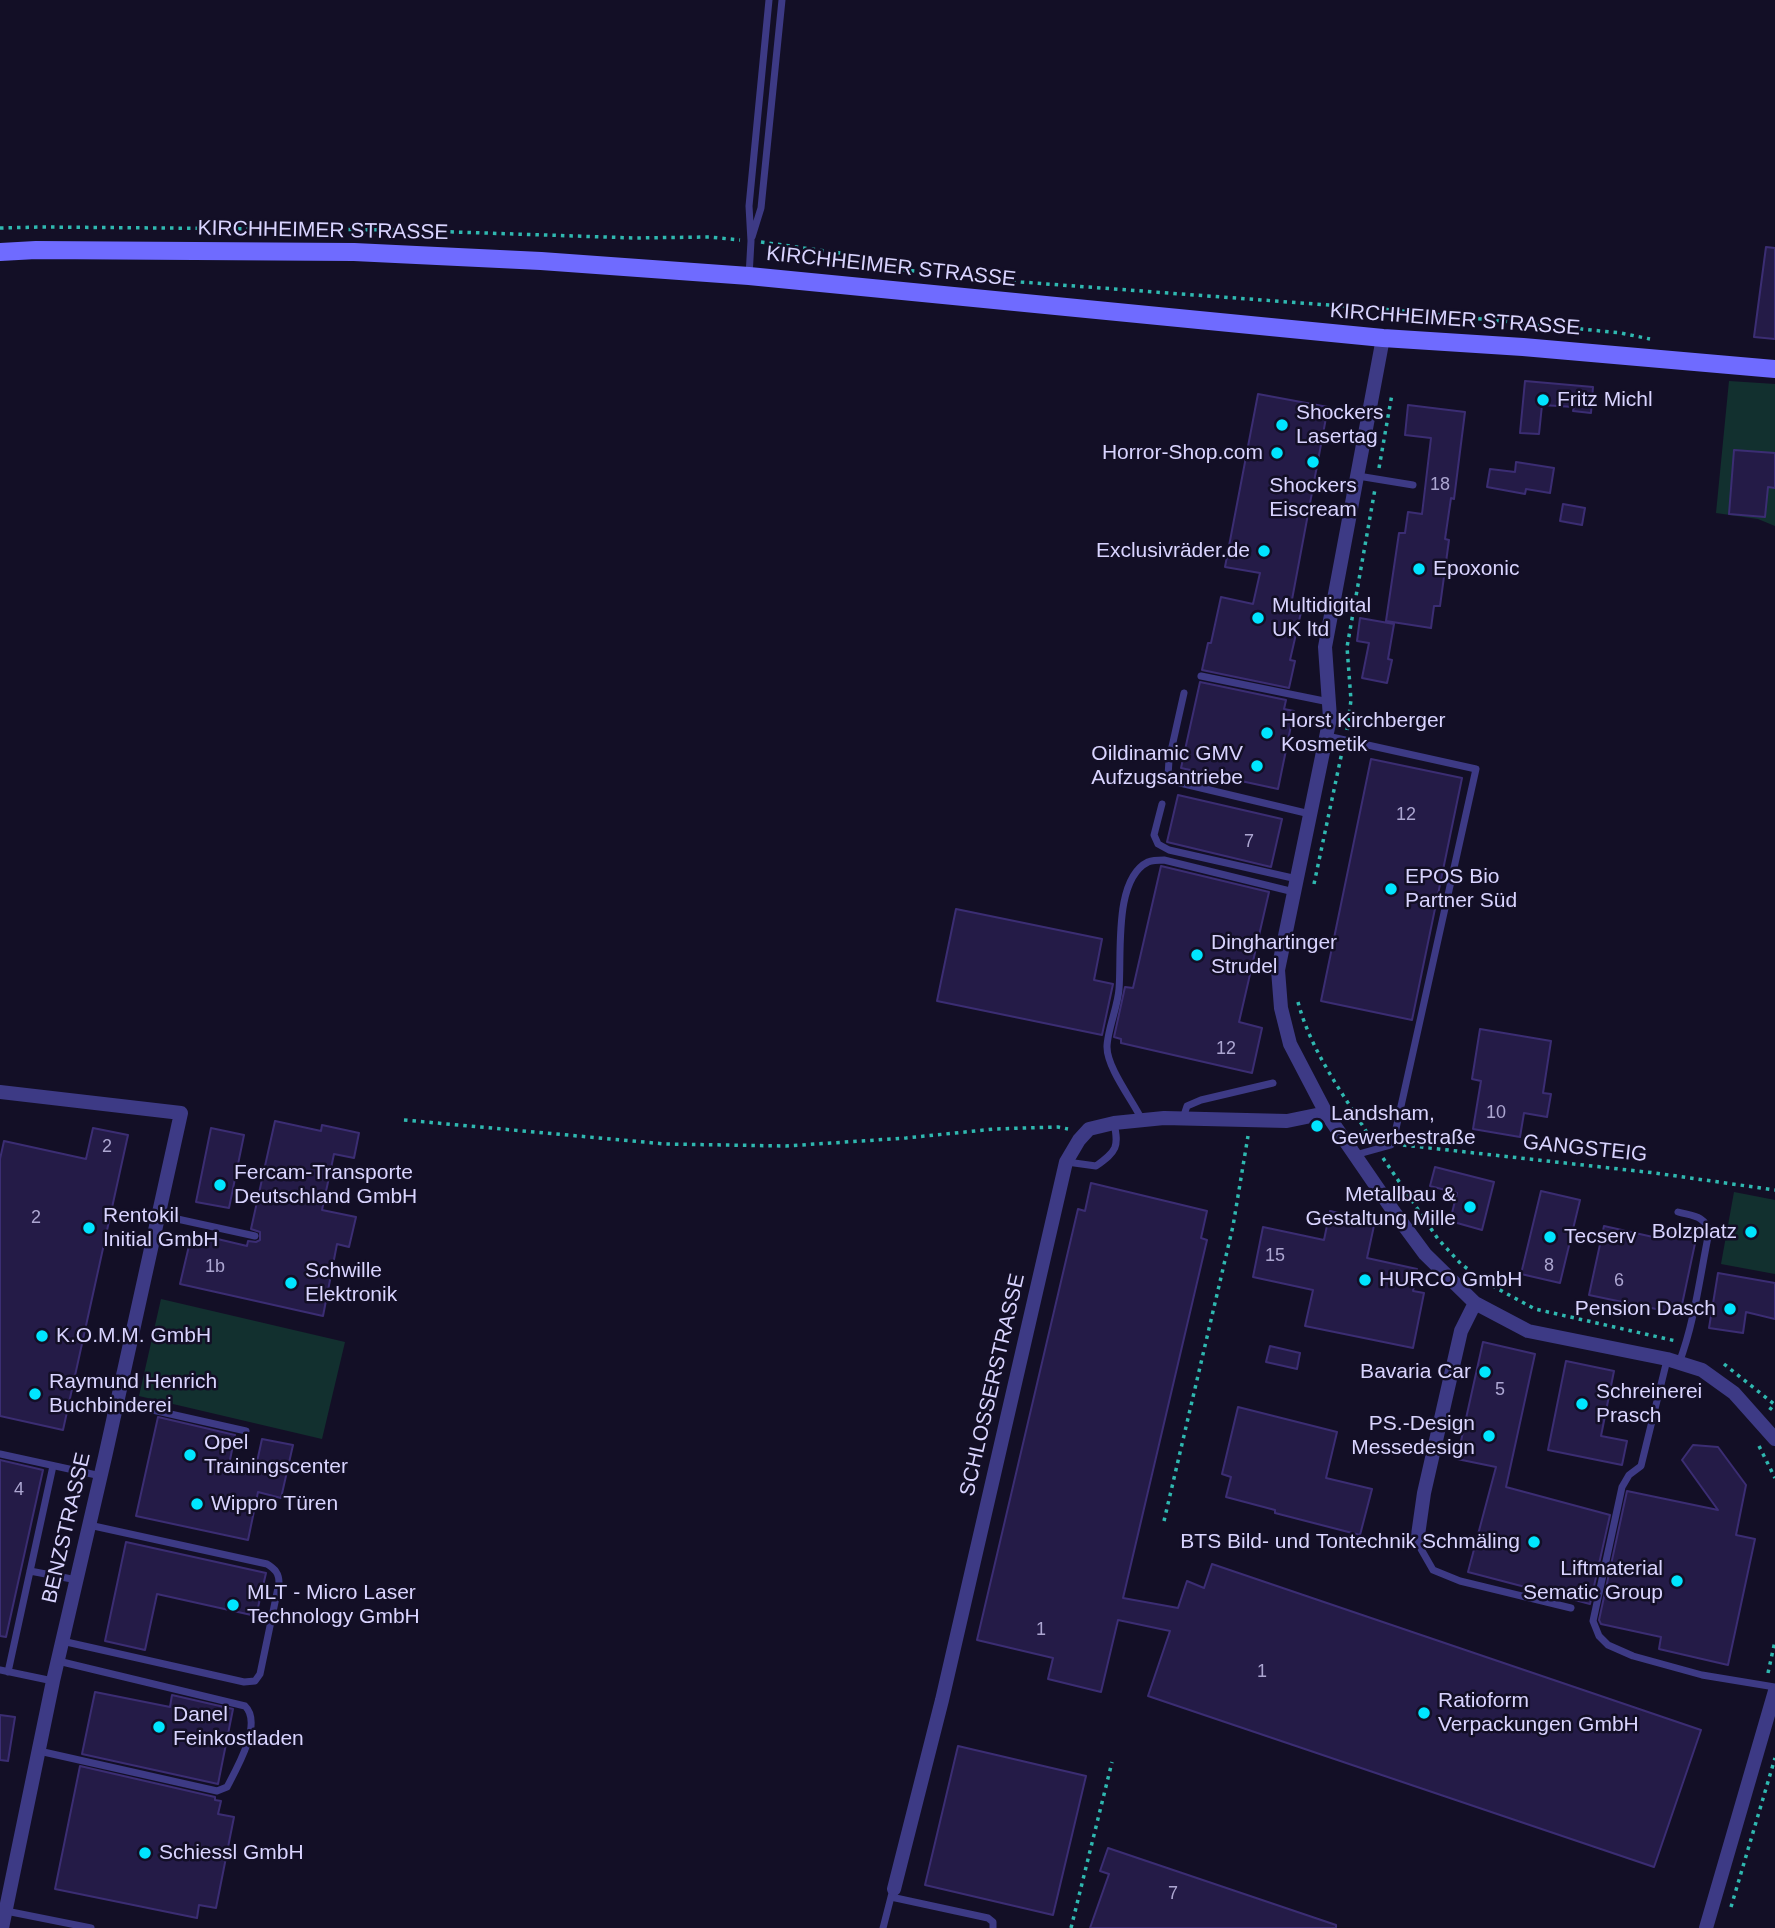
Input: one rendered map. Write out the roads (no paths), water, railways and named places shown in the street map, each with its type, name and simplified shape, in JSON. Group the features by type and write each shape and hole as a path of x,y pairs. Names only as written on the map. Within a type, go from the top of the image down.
{"main road":[{"name":"KIRCHHEIMER STRASSE","path":"0,252 354,251 541,261 749,276 1383,338 1775,369"}],"street":[{"path":"1383,338 1325,647 1330,718 1278,970 1281,1008 1290,1044 1326,1113 1394,1212 1425,1254 1475,1303 1528,1331 1673,1361 1702,1370 1734,1393 1775,1438"},
{"name":"BENZSTRASSE","path":"0,1092 181,1113 53,1681 3,1910 2,1928"},
{"path":"1114,1122 1182,1119 1287,1121 1326,1113"},
{"name":"SCHLOSSERSTRASSE","path":"892,1893 942,1700 1066,1162 1089,1129 1114,1122"},
{"path":"1417,1542 1424,1493 1461,1331 1475,1303"},
{"path":"1706,1928 1775,1689"}],"lane":[{"path":"749,276 749,206 769,0"},
{"path":"751,241 761,208 782,0"},
{"path":"1357,476 1413,485"},
{"path":"1201,676 1329,702"},
{"path":"1184,693 1168,776 1180,783 1311,814"},
{"path":"1327,736 1476,769 1395,1133 1391,1145 1355,1155"},
{"path":"1162,804 1154,835 1158,844 1170,850 1296,886"},
{"path":"1143,1120 1115,1072 1107,1048 1119,991 1122,910 1132,879 1140,867 1151,860 1164,860 1296,886"},
{"path":"1182,1119 1187,1106 1201,1100 1273,1083"},
{"path":"1066,1162 1096,1166 1111,1156 1117,1141 1114,1122"},
{"path":"1678,1212 1704,1220 1709,1232 1691,1324 1686,1343 1673,1361 1641,1466 1629,1475 1622,1487 1593,1621 1599,1636 1608,1645 1633,1656 1702,1675 1775,1689"},
{"path":"159,1215 255,1236"},
{"path":"117,1402 246,1431"},
{"path":"0,1454 101,1476"},
{"path":"53,1466 4,1671 53,1681"},
{"path":"62,1641 244,1682 255,1681 260,1674 279,1583 279,1575 273,1568 267,1564 89,1525"},
{"path":"1417,1542 1433,1570 1460,1581 1570,1608"},
{"path":"30,1571 77,1580"},
{"path":"38,1752 217,1791 227,1787 243,1756 252,1720 245,1706 58,1661"},
{"path":"883,1928 892,1893 988,1918 993,1922 993,1928"},
{"path":"3,1910 91,1928"}],"place":[{"name":"Fritz Michl","path":"1543,400"},
{"name":"Shockers Lasertag","path":"1282,425"},
{"name":"Horror-Shop.com","path":"1277,453"},
{"name":"Shockers Eiscream","path":"1313,462"},
{"name":"Exclusivräder.de","path":"1264,551"},
{"name":"Epoxonic","path":"1419,569"},
{"name":"Multidigital UK ltd","path":"1258,618"},
{"name":"Horst Kirchberger Kosmetik","path":"1267,733"},
{"name":"Oildinamic GMV Aufzugsantriebe","path":"1257,766"},
{"name":"EPOS Bio Partner Süd","path":"1391,889"},
{"name":"Dinghartinger Strudel","path":"1197,955"},
{"name":"Landsham, Gewerbestraße","path":"1317,1126"},
{"name":"Fercam-Transporte Deutschland GmbH","path":"220,1185"},
{"name":"Metallbau & Gestaltung Mille","path":"1470,1207"},
{"name":"Rentokil Initial GmbH","path":"89,1228"},
{"name":"Bolzplatz","path":"1751,1232"},
{"name":"Tecserv","path":"1550,1237"},
{"name":"HURCO GmbH","path":"1365,1280"},
{"name":"Schwille Elektronik","path":"291,1283"},
{"name":"Pension Dasch","path":"1730,1309"},
{"name":"K.O.M.M. GmbH","path":"42,1336"},
{"name":"Bavaria Car","path":"1485,1372"},
{"name":"Raymund Henrich Buchbinderei","path":"35,1394"},
{"name":"Schreinerei Prasch","path":"1582,1404"},
{"name":"PS.-Design Messedesign","path":"1489,1436"},
{"name":"Opel Trainingscenter","path":"190,1455"},
{"name":"Wippro Türen","path":"197,1504"},
{"name":"BTS Bild- und Tontechnik Schmäling","path":"1534,1542"},
{"name":"Liftmaterial Sematic Group","path":"1677,1581"},
{"name":"MLT - Micro Laser Technology GmbH","path":"233,1605"},
{"name":"Ratioform Verpackungen GmbH","path":"1424,1713"},
{"name":"Danel Feinkostladen","path":"159,1727"},
{"name":"Schiessl GmbH","path":"145,1853"}]}
